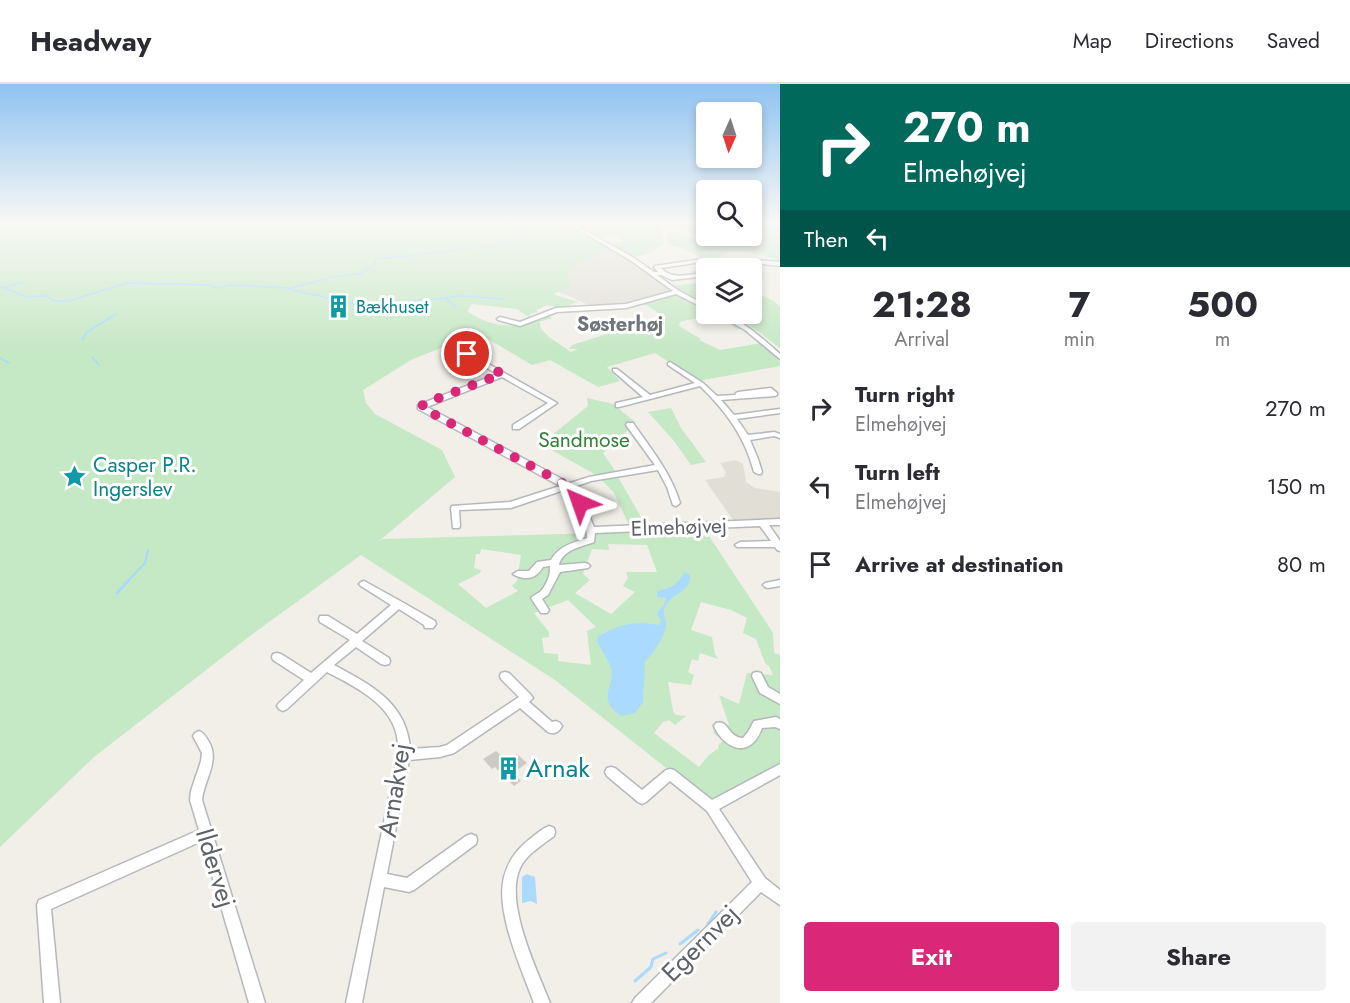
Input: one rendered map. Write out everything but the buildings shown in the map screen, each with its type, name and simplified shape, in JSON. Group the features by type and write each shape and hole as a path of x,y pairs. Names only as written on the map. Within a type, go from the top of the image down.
{"street":[{"path":"641,266 677,292 696,302"},
{"path":"664,266 657,267 662,273 672,278 696,275"},
{"path":"652,274 662,273"},
{"path":"500,319 509,320 510,323 523,323 538,315 556,310 626,306 677,292"},
{"path":"738,324 780,357"},
{"path":"464,352 553,403 516,427"},
{"path":"670,364 701,384 733,417 746,438 755,458 758,472"},
{"path":"615,370 648,397"},
{"path":"502,374 421,407 568,487 580,503 591,530 591,540 563,550 545,593 539,594 536,598 544,610"},
{"path":"619,405 701,384"},
{"path":"717,398 740,396"},
{"path":"733,417 780,411"},
{"path":"630,425 660,467 671,487 676,503"},
{"path":"746,438 778,434"},
{"path":"456,526 455,508 511,505 589,479 660,467"},
{"name":"Elmehøjvej","path":"591,530 780,522"},
{"path":"763,523 779,546"},
{"path":"740,545 779,546"},
{"path":"518,574 536,573 537,566 540,564 555,566 562,570 573,566 585,566"},
{"path":"768,585 780,583"},
{"path":"364,584 431,624 429,625"},
{"path":"283,706 399,604"},
{"path":"324,619 385,661"},
{"path":"277,657 312,680"},
{"name":"Arnakvej","path":"326,666 364,687 386,705 403,730 404,755 354,1003"},
{"path":"404,755 450,749 527,698 505,676"},
{"path":"757,676 764,690 780,700"},
{"path":"521,702 552,729 556,726"},
{"path":"720,726 723,734 730,740 740,742 752,737 758,724 779,719"},
{"name":"Ildervej","path":"199,736 207,746 209,754 196,790 196,800 257,1003"},
{"path":"711,807 780,769"},
{"path":"611,772 642,798 670,774 711,807 760,883 780,898"},
{"path":"542,1003 510,906 509,879 515,864 529,847 549,832"},
{"path":"52,1003 44,905 205,833"},
{"path":"378,879 409,885 471,840"},
{"name":"Egernvej","path":"640,1003 760,883"}],"shaded area":[{"path":"575,266 637,266 672,291 632,304 600,307 589,305 557,291 572,286 568,280 568,269"},
{"path":"736,460 743,464 746,482 755,488 780,492 780,518 733,520 705,480 724,477 726,472 720,463"}],"green space":[{"path":"0,266 575,266 568,269 568,280 572,286 553,294 578,302 563,307 547,305 530,314 530,318 517,309 472,304 467,311 487,322 505,325 524,323 545,314 552,318 540,322 541,329 571,352 578,349 569,349 572,345 664,316 646,305 640,305 676,294 696,303 696,319 680,322 679,326 701,339 699,340 720,350 762,343 780,362 780,366 698,381 655,353 607,367 620,381 598,387 550,360 532,365 478,333 411,360 363,390 366,403 375,414 442,450 455,477 378,542 383,539 705,530 773,633 774,653 780,655 780,765 714,802 703,797 555,680 361,555 250,636 94,757 0,847","holes":["608,544 647,545 657,572 626,572 628,578 623,586 635,592 611,614 575,593 590,580 583,574 592,549 609,550","481,549 521,555 517,581 512,586 518,591 486,608 458,584 480,573 481,570 474,568 476,554 480,554","568,600 596,627 587,631 591,665 558,661 558,654 544,653 542,638 549,637 549,632 534,613","701,602 731,610 747,618 743,633 756,639 765,663 773,675 747,673 739,704 719,695 729,725 712,724 714,734 723,740 719,748 709,755 699,767 654,733 663,722 669,720 675,725 686,716 676,715 673,711 668,682 691,685 694,675 688,672 692,659 698,661 700,653 718,659 712,637 691,630"]},
{"path":"696,283 696,298 673,286"},
{"path":"762,296 774,301 780,307 780,348 748,324 762,324"},
{"path":"730,324 742,328 737,329"},
{"name":"Sandmose","path":"587,398 613,404 635,422 631,430 603,453 615,471 596,475 541,444 588,406"},
{"path":"671,408 681,428 706,462 691,465 674,441 648,412"},
{"path":"618,477 645,524 629,525 614,493 602,480"}],"water":[{"path":"684,572 690,575 687,586 665,607 666,625 663,635 645,661 643,702 635,713 621,716 609,704 611,668 597,641 598,637 627,625 643,623 659,625 661,622 657,613 664,605 666,598 657,597 657,591 673,586"},
{"path":"527,874 535,877 537,904 531,901 522,903 522,877"}],"waterway":[{"path":"291,288 333,277 360,274 373,266"},
{"path":"4,288 24,282"},
{"path":"4,288 26,297 45,296 55,301 69,301 126,283 210,285 217,288 229,285 289,288"},
{"path":"0,286 4,288"},
{"path":"289,289 336,300"},
{"path":"364,306 463,296 503,299"},
{"path":"445,298 456,307"},
{"path":"339,301 358,305"},
{"path":"82,340 87,332 116,314"},
{"path":"92,357 99,365"},
{"path":"0,358 9,363"},
{"path":"126,583 145,563 148,550"},
{"path":"117,593 128,581"},
{"path":"708,924 716,912"},
{"path":"680,944 698,930"},
{"path":"635,981 651,967 653,959 666,953"}],"place":[{"name":"Bækhuset","path":"338,307"},
{"name":"Casper P.R. Ingerslev","path":"75,477"},
{"name":"Arnak","path":"508,768"}],"district":[{"name":"Søsterhøj","path":"620,324"}],"route":[{"path":"467,354 502,374 423,404 421,407 561,482 568,487 580,503"}]}
